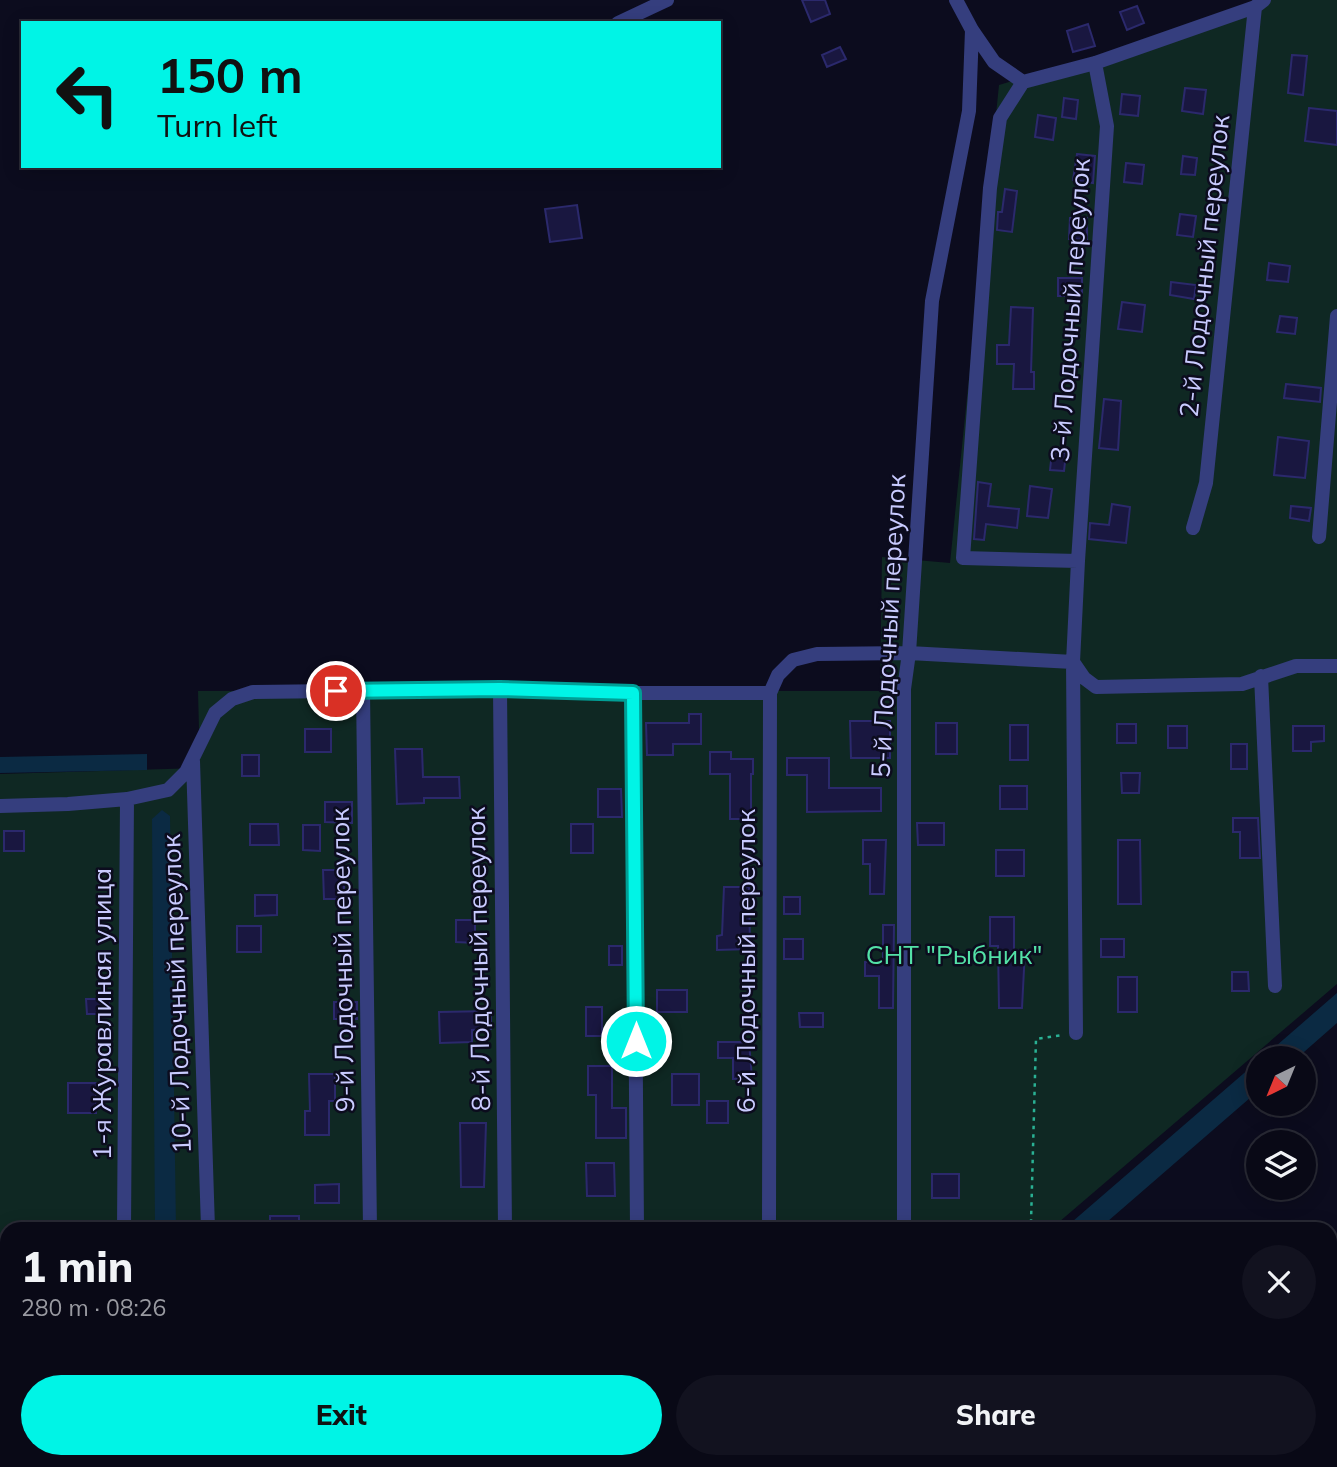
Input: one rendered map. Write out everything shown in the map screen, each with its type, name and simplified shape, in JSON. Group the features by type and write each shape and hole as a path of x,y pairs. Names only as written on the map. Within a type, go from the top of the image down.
{"street":[{"path":"622,21 667,0"},
{"path":"956,0 994,62 1023,82"},
{"path":"1077,561 964,558 990,188 1000,118 1023,82 1095,63 1259,3"},
{"name":"2-й Лодочный переулок","path":"1193,528 1206,483 1259,3"},
{"name":"5-й Лодочный переулок","path":"904,1222 904,689 909,653 932,301 969,111 972,30"},
{"name":"3-й Лодочный переулок","path":"1076,1033 1073,662 1077,561 1107,126 1095,63"},
{"path":"1319,537 1332,443 1337,317"},
{"path":"0,806 127,799 168,790 186,772 215,713 232,699 253,692 500,689 770,693 778,675 793,660 817,654 909,653 1073,662 1084,678 1096,687 1242,684 1296,666 1337,666"},
{"path":"1261,676 1275,986"},
{"name":"8-й Лодочный переулок","path":"500,689 505,1222"},
{"name":"9-й Лодочный переулок","path":"363,691 370,1222"},
{"path":"633,693 637,1222"},
{"name":"6-й Лодочный переулок","path":"769,1222 770,693"},
{"name":"10-й Лодочный переулок","path":"193,759 208,1222"},
{"name":"1-я Журавлиная улица","path":"124,1222 127,799"}],"path":[{"path":"1031,1222 1036,1039 1076,1033"}],"green space":[{"name":"СНТ \"Рыбник\"","path":"1260,0 1337,0 1337,984 1265,1046 1246,1046 1246,1062 1059,1222 0,1222 0,774 200,768 198,691 880,691 882,557 950,563 999,85 1250,10"}],"water":[{"path":"147,754 147,770 0,773 0,757"},
{"path":"162,810 170,816 176,1222 155,1222 152,819"},
{"path":"1337,993 1337,1023 1311,1046 1276,1046"},
{"path":"1246,1071 1246,1101 1107,1222 1072,1222"}],"building":[{"path":"802,0 825,0 830,14 811,22"},
{"path":"1137,6 1144,23 1127,30 1120,12"},
{"path":"1088,24 1095,46 1073,52 1067,31"},
{"path":"840,47 846,59 827,67 822,55"},
{"path":"1292,55 1307,56 1303,95 1288,93"},
{"path":"1185,88 1206,90 1203,114 1182,111"},
{"path":"1122,94 1140,96 1138,116 1120,114"},
{"path":"1064,98 1078,100 1076,119 1062,117"},
{"path":"1309,108 1337,111 1337,145 1305,141"},
{"path":"1038,115 1056,118 1053,140 1035,137"},
{"path":"1077,154 1095,156 1093,183 1073,180"},
{"path":"1183,156 1197,158 1195,175 1181,174"},
{"path":"1126,163 1144,165 1142,184 1124,182"},
{"path":"1005,189 1017,191 1012,232 997,230 998,212 1002,212"},
{"path":"577,205 582,238 550,242 545,209"},
{"path":"1180,214 1196,216 1193,237 1177,235"},
{"path":"1070,218 1087,218 1087,240 1069,239"},
{"path":"1269,263 1290,266 1288,282 1267,280"},
{"path":"1058,278 1082,278 1082,296 1058,296"},
{"path":"1171,282 1196,285 1194,299 1170,295"},
{"path":"1122,302 1145,305 1142,332 1118,329"},
{"path":"1011,307 1033,308 1031,372 1034,372 1034,389 1013,389 1014,364 997,364 997,345 1009,345"},
{"path":"1280,316 1297,318 1295,334 1277,332"},
{"path":"1286,384 1321,388 1320,402 1284,398"},
{"path":"1104,399 1121,401 1118,450 1099,448"},
{"path":"1278,437 1309,441 1305,478 1274,475"},
{"path":"1052,452 1066,453 1064,471 1050,470"},
{"path":"978,482 991,484 988,506 1019,509 1017,528 986,524 984,540 974,539"},
{"path":"1030,486 1052,489 1048,518 1027,516"},
{"path":"1112,504 1130,507 1126,543 1089,539 1090,523 1109,525"},
{"path":"1291,506 1311,508 1309,521 1290,518"},
{"path":"689,714 701,714 701,744 673,744 673,755 647,755 646,723 689,723"},
{"path":"850,721 890,721 890,758 851,758"},
{"path":"936,723 957,723 957,754 936,754"},
{"path":"1117,724 1136,724 1136,743 1117,743"},
{"path":"1010,725 1028,725 1028,760 1010,760"},
{"path":"1168,726 1187,726 1187,748 1168,748"},
{"path":"1293,726 1324,726 1324,741 1311,742 1311,751 1293,751"},
{"path":"305,729 331,729 331,752 305,752"},
{"path":"1231,744 1247,744 1247,769 1231,769"},
{"path":"395,749 422,749 423,777 459,777 460,798 424,798 424,803 397,804"},
{"path":"710,752 731,752 731,759 753,759 751,819 730,819 730,774 710,774"},
{"path":"242,755 259,755 259,776 242,776"},
{"path":"787,758 829,758 829,788 881,788 881,811 807,812 807,775 787,775"},
{"path":"1121,773 1140,773 1139,793 1122,793"},
{"path":"1000,786 1027,786 1027,809 1000,809"},
{"path":"598,789 621,789 622,817 598,817"},
{"path":"325,802 352,802 352,823 325,822"},
{"path":"1233,818 1258,818 1260,858 1240,858 1240,832 1233,832"},
{"path":"917,823 944,823 944,845 918,845"},
{"path":"250,824 278,824 279,845 250,845"},
{"path":"571,824 593,824 593,853 571,853"},
{"path":"303,825 320,825 320,851 303,850"},
{"path":"4,831 24,831 24,851 4,851"},
{"path":"863,840 886,840 884,894 870,894 870,864 863,864"},
{"path":"1118,840 1140,840 1141,904 1118,904"},
{"path":"996,850 1024,850 1024,876 996,876"},
{"path":"323,870 344,870 344,899 324,899"},
{"path":"724,887 749,887 750,949 717,950 717,936 722,935"},
{"path":"255,895 277,895 277,915 255,916"},
{"path":"784,897 800,897 800,914 784,914"},
{"path":"990,917 1014,917 1014,950 1025,950 1022,1008 999,1008 998,946 990,946"},
{"path":"456,920 475,920 475,943 456,942"},
{"path":"883,925 894,925 893,1008 879,1008 879,976 865,976 865,962 883,962"},
{"path":"237,926 261,926 261,952 237,952"},
{"path":"784,939 803,939 803,959 784,959"},
{"path":"1101,939 1124,939 1124,957 1101,957"},
{"path":"609,946 622,946 622,965 609,965"},
{"path":"1232,972 1248,972 1249,991 1232,991"},
{"path":"1118,977 1137,977 1137,1012 1118,1012"},
{"path":"657,990 687,990 687,1012 657,1012"},
{"path":"86,999 109,999 109,1014 87,1014"},
{"path":"334,1002 357,1002 357,1019 334,1019"},
{"path":"586,1007 602,1007 602,1036 586,1036"},
{"path":"491,1011 491,1029 472,1030 472,1042 440,1043 439,1012"},
{"path":"799,1013 823,1013 823,1027 800,1027"},
{"path":"718,1042 749,1042 752,1078 733,1079 733,1058 718,1058"},
{"path":"588,1066 612,1066 612,1108 626,1108 626,1138 596,1138 596,1095 588,1095"},
{"path":"309,1074 335,1074 335,1101 329,1101 329,1135 305,1135 305,1111 310,1111"},
{"path":"672,1074 699,1074 699,1105 672,1105"},
{"path":"68,1083 96,1083 96,1113 68,1113"},
{"path":"707,1101 728,1101 728,1123 707,1123"},
{"path":"460,1123 486,1123 484,1187 461,1187"},
{"path":"586,1163 614,1163 615,1196 587,1196"},
{"path":"932,1174 959,1174 959,1198 932,1198"},
{"path":"339,1184 339,1203 315,1203 315,1185"},
{"path":"270,1216 299,1216 299,1222 270,1222"}],"route":[{"path":"336,691 500,689 633,693 636,1041"}]}
